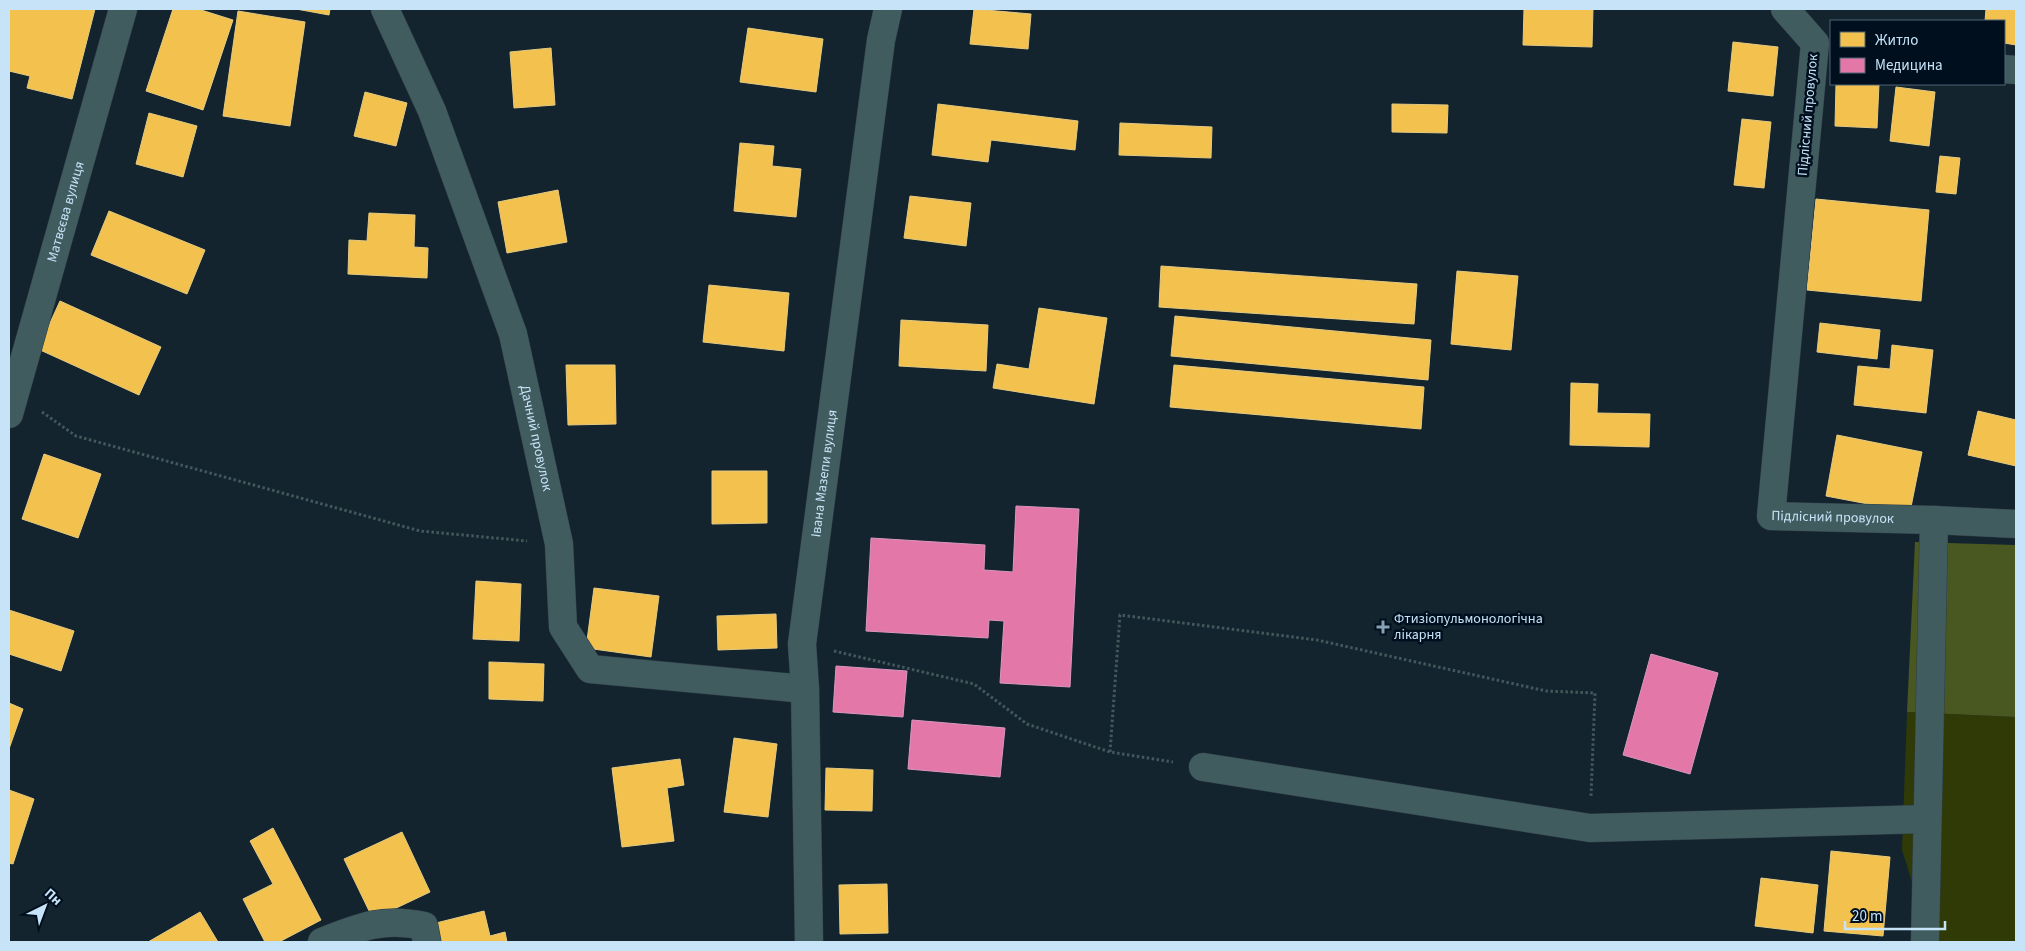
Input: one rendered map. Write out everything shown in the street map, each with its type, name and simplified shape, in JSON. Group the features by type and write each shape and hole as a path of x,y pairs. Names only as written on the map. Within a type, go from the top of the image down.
{"street":[{"name":"Матвєєва вулиця","path":"12,404 123,9"},
{"name":"Дачний провулок","path":"385,9 432,111 514,334 559,544 563,627 590,670 805,689"},
{"name":"Івана Мазепи вулиця","path":"809,942 805,689 802,644 881,40 888,9"},
{"name":"Підлісний провулок","path":"1784,9 1823,44 1771,516 1934,520"},
{"path":"1925,942 1934,520 2016,524"},
{"path":"1202,766 1590,828 1927,819"},
{"path":"322,942 380,922 402,921 424,926 428,942"}],"path":[{"path":"12,404 76,436 420,531 559,544"},
{"path":"1110,752 1120,615 1317,640 1546,691 1595,693 1590,828"},
{"path":"802,644 974,684 1027,724 1110,752 1202,766"}],"green space":[{"path":"1915,542 2016,545 2016,717 1907,712"},
{"path":"1907,712 2016,717 2016,942 1931,942 1902,850"}],"building: Житло":[{"path":"9,9 95,9 72,99 27,88 30,76 9,71"},
{"path":"173,9 198,9 233,20 203,110 146,91"},
{"path":"296,9 330,9 329,15"},
{"path":"974,9 1031,14 1028,49 970,44"},
{"path":"1524,9 1593,9 1592,47 1523,45"},
{"path":"1986,9 2016,9 2016,45 2005,43 2005,20 1985,20"},
{"path":"238,11 305,22 290,126 223,116"},
{"path":"748,28 823,39 816,92 740,82"},
{"path":"1733,42 1778,47 1773,96 1728,91"},
{"path":"551,48 555,105 514,108 510,52"},
{"path":"1836,85 1879,85 1877,128 1835,126"},
{"path":"1896,87 1935,92 1929,146 1890,141"},
{"path":"365,92 407,103 396,146 354,136"},
{"path":"938,104 1078,121 1075,150 991,140 988,162 932,155"},
{"path":"1392,104 1448,105 1447,133 1392,132"},
{"path":"149,113 197,126 183,177 136,164"},
{"path":"1742,119 1771,122 1764,188 1734,185"},
{"path":"1120,123 1212,127 1211,158 1119,155"},
{"path":"740,143 774,146 772,166 801,169 796,217 734,211"},
{"path":"1940,156 1960,158 1956,194 1936,192"},
{"path":"558,190 567,242 507,253 498,202"},
{"path":"910,196 971,203 966,246 904,238"},
{"path":"1816,199 1929,210 1921,301 1807,290"},
{"path":"109,211 205,250 187,294 91,255"},
{"path":"369,213 415,215 414,247 428,248 427,278 348,274 349,240 367,241"},
{"path":"1161,266 1417,284 1414,324 1159,307"},
{"path":"1457,271 1518,276 1511,350 1451,344"},
{"path":"709,285 789,293 784,351 703,342"},
{"path":"60,301 161,347 139,395 38,349"},
{"path":"1039,308 1107,318 1094,404 993,388 997,364 1029,369"},
{"path":"1175,316 1431,340 1428,380 1171,356"},
{"path":"901,320 988,325 986,371 899,366"},
{"path":"1820,323 1880,330 1877,359 1817,352"},
{"path":"1892,345 1933,350 1926,413 1854,405 1858,366 1890,369"},
{"path":"566,365 615,365 616,424 568,425"},
{"path":"1174,365 1424,387 1421,429 1170,407"},
{"path":"1571,383 1598,384 1597,413 1650,414 1649,447 1570,445"},
{"path":"1978,411 2016,420 2016,466 1968,455"},
{"path":"1837,435 1922,452 1910,512 1826,496"},
{"path":"44,454 101,474 78,538 22,519"},
{"path":"712,471 767,471 767,523 712,524"},
{"path":"476,581 521,584 519,641 473,639"},
{"path":"594,588 659,596 651,657 586,648"},
{"path":"9,610 74,631 61,671 9,654"},
{"path":"776,614 777,648 718,650 717,616"},
{"path":"489,662 544,664 543,701 489,699"},
{"path":"9,703 23,709 9,749"},
{"path":"734,738 777,744 768,817 724,812"},
{"path":"680,759 684,785 667,788 674,841 622,847 612,768"},
{"path":"826,768 873,770 872,811 825,810"},
{"path":"9,790 34,799 13,864 9,863"},
{"path":"273,828 321,920 279,942 265,942 243,899 273,884 250,841"},
{"path":"402,832 430,892 373,919 344,859"},
{"path":"1831,851 1890,857 1883,936 1824,931"},
{"path":"1761,878 1818,885 1813,933 1755,926"},
{"path":"887,884 888,933 840,934 839,885"},
{"path":"484,911 490,936 505,932 507,942 441,942 436,923"},
{"path":"200,912 218,942 148,942"}],"building: Медицина":[{"path":"1016,506 1079,509 1070,687 1000,683 1004,621 989,620 988,638 866,631 871,538 985,545 984,570 1013,572"},
{"path":"1651,654 1718,673 1690,774 1623,755"},
{"path":"836,666 907,671 903,717 833,712"},
{"path":"912,720 1005,728 1000,777 908,769"}],"place":[{"name":"Фтизіопульмонологічна лікарня","path":"1383,627"}]}
